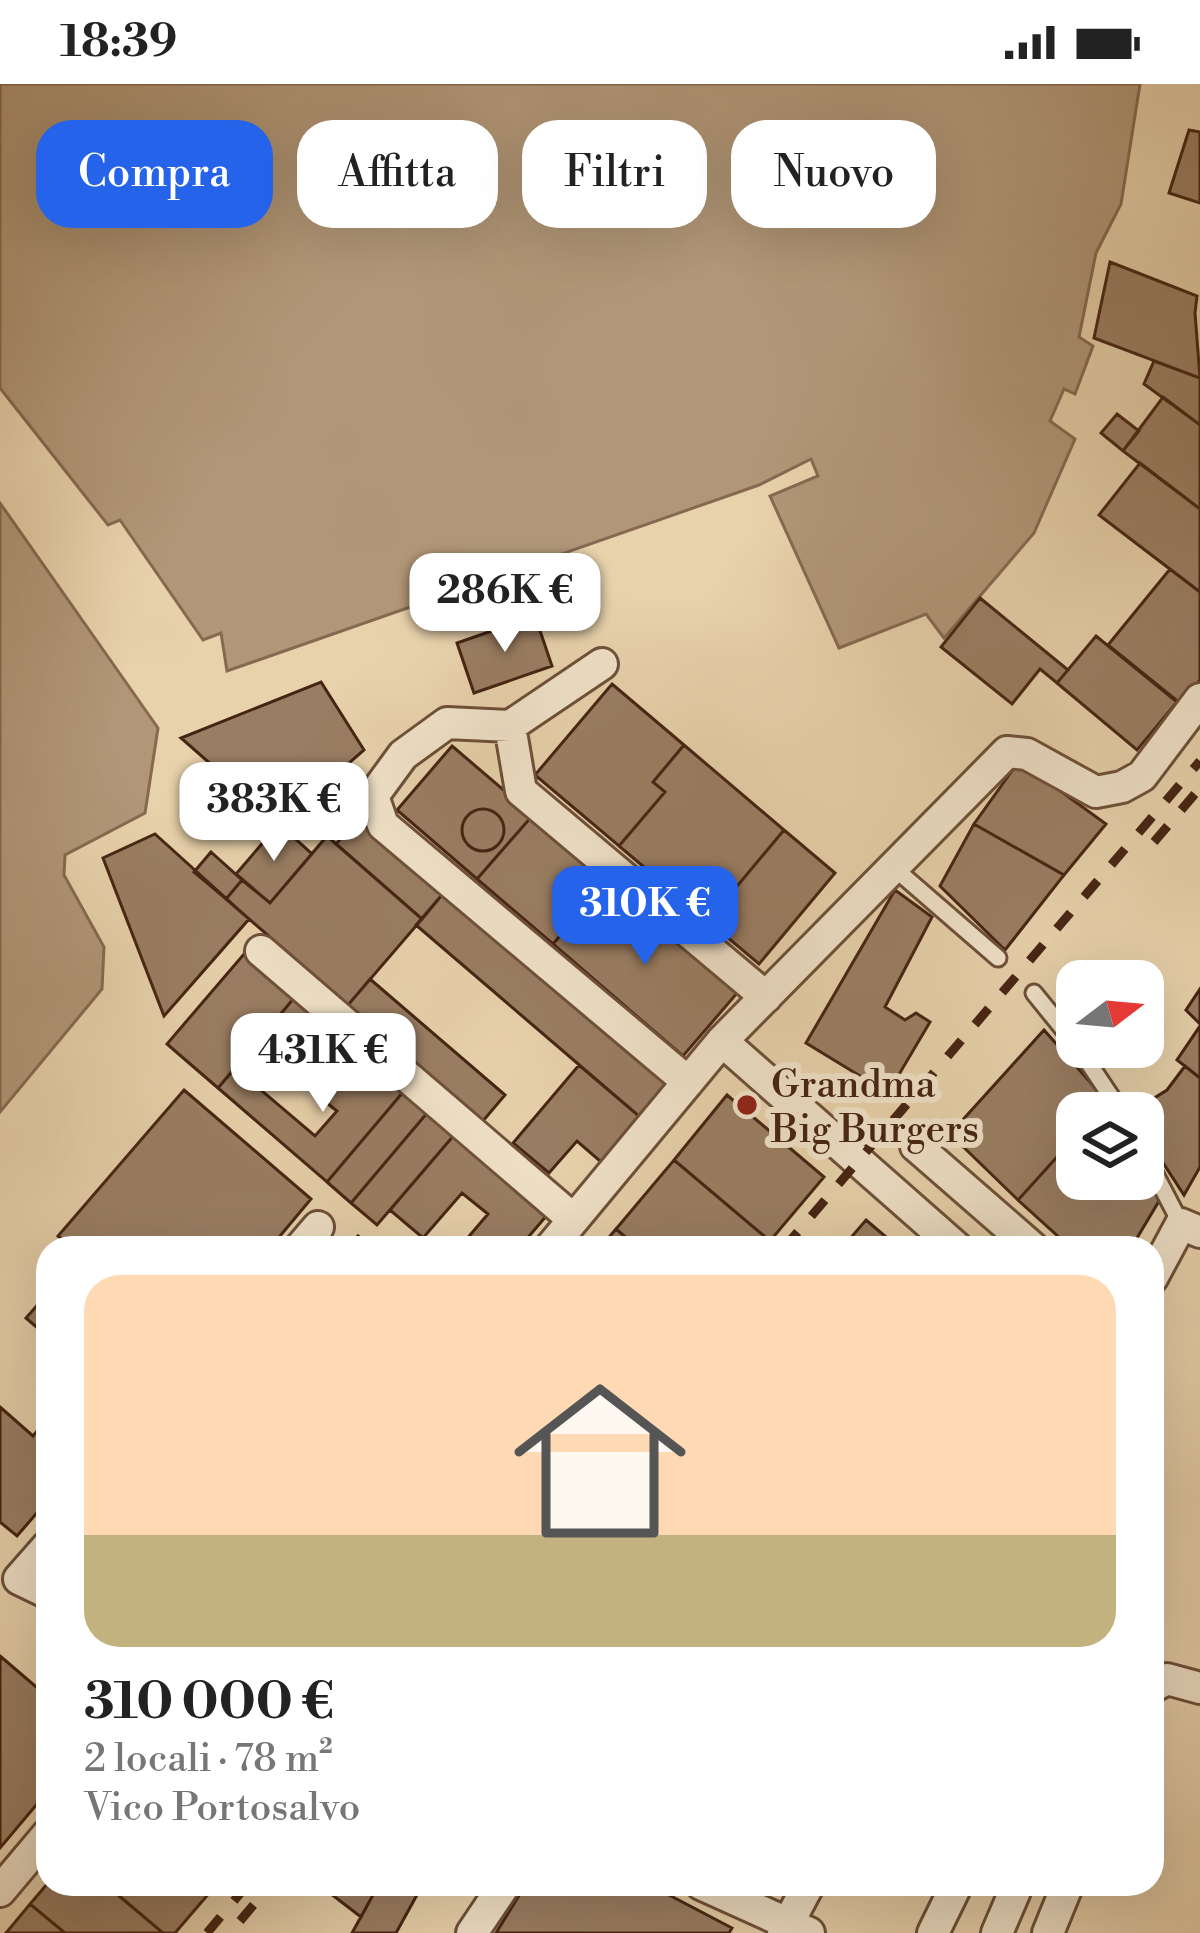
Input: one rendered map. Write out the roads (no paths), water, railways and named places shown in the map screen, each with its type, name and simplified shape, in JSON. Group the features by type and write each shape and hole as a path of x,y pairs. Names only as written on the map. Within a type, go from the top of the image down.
{"street":[{"path":"602,664 510,726 447,723 403,754 373,796 383,825 688,1082"},
{"path":"560,1236 722,1041 1007,752 1027,754 1096,793 1122,787 1142,776 1200,699"},
{"path":"510,726 520,791 766,997"},
{"path":"261,951 573,1219"},
{"path":"722,1041 943,1236"},
{"path":"916,1146 1019,1236"},
{"path":"1164,1262 1190,1228"},
{"path":"36,1560 19,1580 36,1588"},
{"path":"1164,1681 1200,1688"},
{"path":"0,1892 36,1848"},
{"path":"472,1933 497,1896"},
{"path":"724,1896 793,1930 805,1896"},
{"path":"932,1933 951,1896"},
{"path":"997,1933 1013,1896"},
{"path":"1048,1933 1063,1896"}],"lane":[{"path":"893,868 998,958"},
{"path":"1034,993 1056,1020"},
{"path":"1164,1185 1190,1228"}],"railway":[{"path":"794,1236 1200,761"},
{"path":"1154,842 1200,788"},
{"path":"207,1933 238,1896"},
{"path":"240,1921 261,1896"}],"place":[{"name":"Grandma Big Burgers","path":"747,1105"}]}
